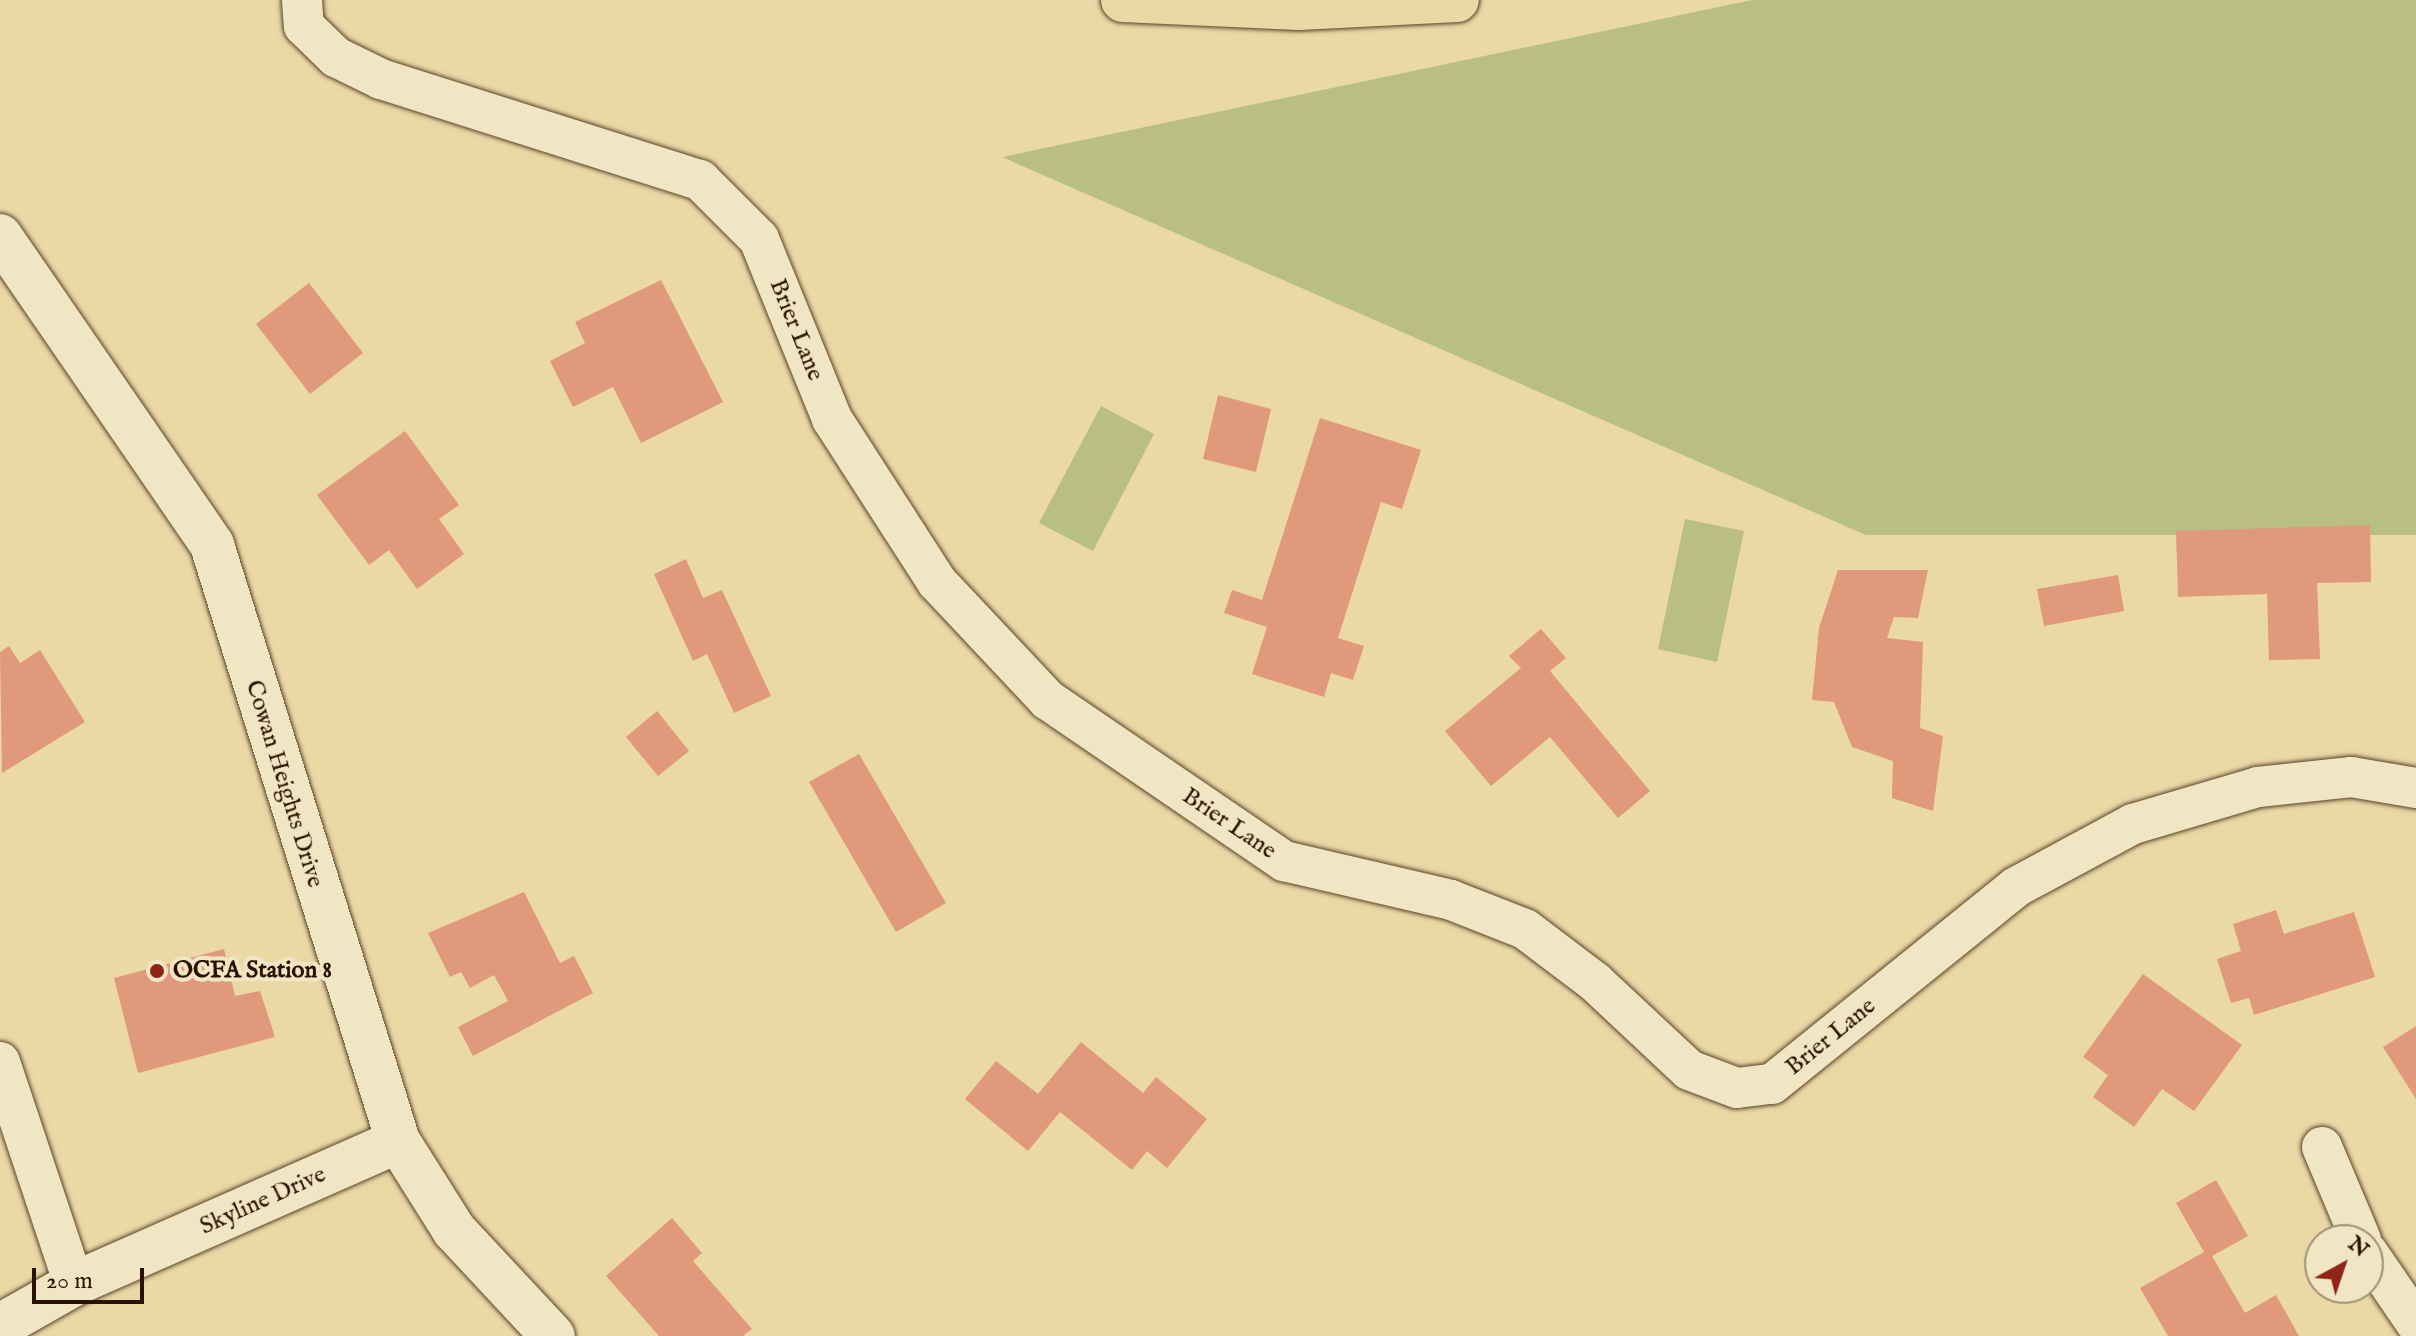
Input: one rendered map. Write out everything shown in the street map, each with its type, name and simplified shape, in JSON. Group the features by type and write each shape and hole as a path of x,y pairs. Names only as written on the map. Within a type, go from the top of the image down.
{"main road":[{"path":"1123,0 1299,8 1457,0"}],"street":[{"name":"Brier Lane","path":"302,0 304,26 336,57 381,79 700,180 759,239 832,419 937,582 1048,700 1284,861 1451,900 1525,929 1595,982 1689,1070 1737,1088 1772,1084 2016,887 2133,824 2258,787 2351,777 2416,788"},
{"name":"Cowan Heights Drive","path":"0,236 212,545 398,1141 454,1230 553,1336"},
{"path":"0,1062 74,1284"},
{"name":"Skyline Drive","path":"0,1326 74,1284 398,1141"},
{"path":"2322,1147 2354,1224"},
{"path":"2384,1276 2416,1323"}],"green space":[{"path":"1752,0 2416,0 2416,535 1866,535 1002,157"},
{"path":"1101,406 1154,434 1093,551 1039,523"},
{"path":"1685,519 1744,531 1717,662 1658,649"}],"building":[{"path":"661,280 723,402 641,443 613,387 573,407 550,361 585,343 575,322"},
{"path":"309,283 363,353 310,394 256,324"},
{"path":"1218,395 1271,409 1256,472 1203,459"},
{"path":"1320,418 1421,450 1402,509 1381,502 1338,638 1364,646 1353,680 1331,673 1324,697 1252,674 1267,627 1224,613 1232,590 1262,600"},
{"path":"405,431 459,505 439,519 464,554 417,589 389,550 369,565 317,495"},
{"path":"2370,525 2371,582 2317,583 2320,659 2269,660 2267,594 2178,597 2176,531"},
{"path":"686,559 703,598 722,590 771,696 734,713 707,654 693,661 654,574"},
{"path":"1838,570 1928,570 1918,618 1894,617 1887,638 1923,642 1920,728 1943,736 1933,811 1892,798 1893,761 1852,747 1834,702 1812,700 1819,628"},
{"path":"2118,575 2124,611 2044,626 2037,589"},
{"path":"1541,629 1566,658 1550,671 1650,791 1618,818 1550,737 1491,786 1445,731 1521,668 1509,656"},
{"path":"9,646 20,663 40,650 85,722 2,773 0,652"},
{"path":"657,711 689,751 658,776 626,737"},
{"path":"859,754 946,903 896,932 809,782"},
{"path":"524,892 560,963 574,956 593,993 473,1056 458,1027 508,1001 494,975 470,988 461,972 450,977 428,933"},
{"path":"2276,910 2284,934 2354,912 2375,977 2254,1015 2249,998 2231,1003 2217,959 2241,951 2233,924"},
{"path":"224,949 235,996 260,991 275,1037 138,1073 114,978"},
{"path":"2143,974 2242,1045 2194,1111 2162,1089 2134,1127 2093,1097 2108,1075 2083,1057"},
{"path":"2416,1026 2416,1099 2383,1047"},
{"path":"1081,1042 1143,1093 1156,1077 1207,1119 1167,1168 1147,1151 1132,1170 1060,1112 1028,1151 965,1099 996,1061 1038,1094"},
{"path":"2216,1180 2248,1236 2212,1256 2245,1313 2276,1295 2299,1336 2168,1336 2140,1288 2204,1252 2176,1203"},
{"path":"672,1218 702,1253 693,1261 752,1329 743,1336 659,1336 606,1276"}],"place":[{"name":"OCFA Station 8","path":"157,971"}]}
